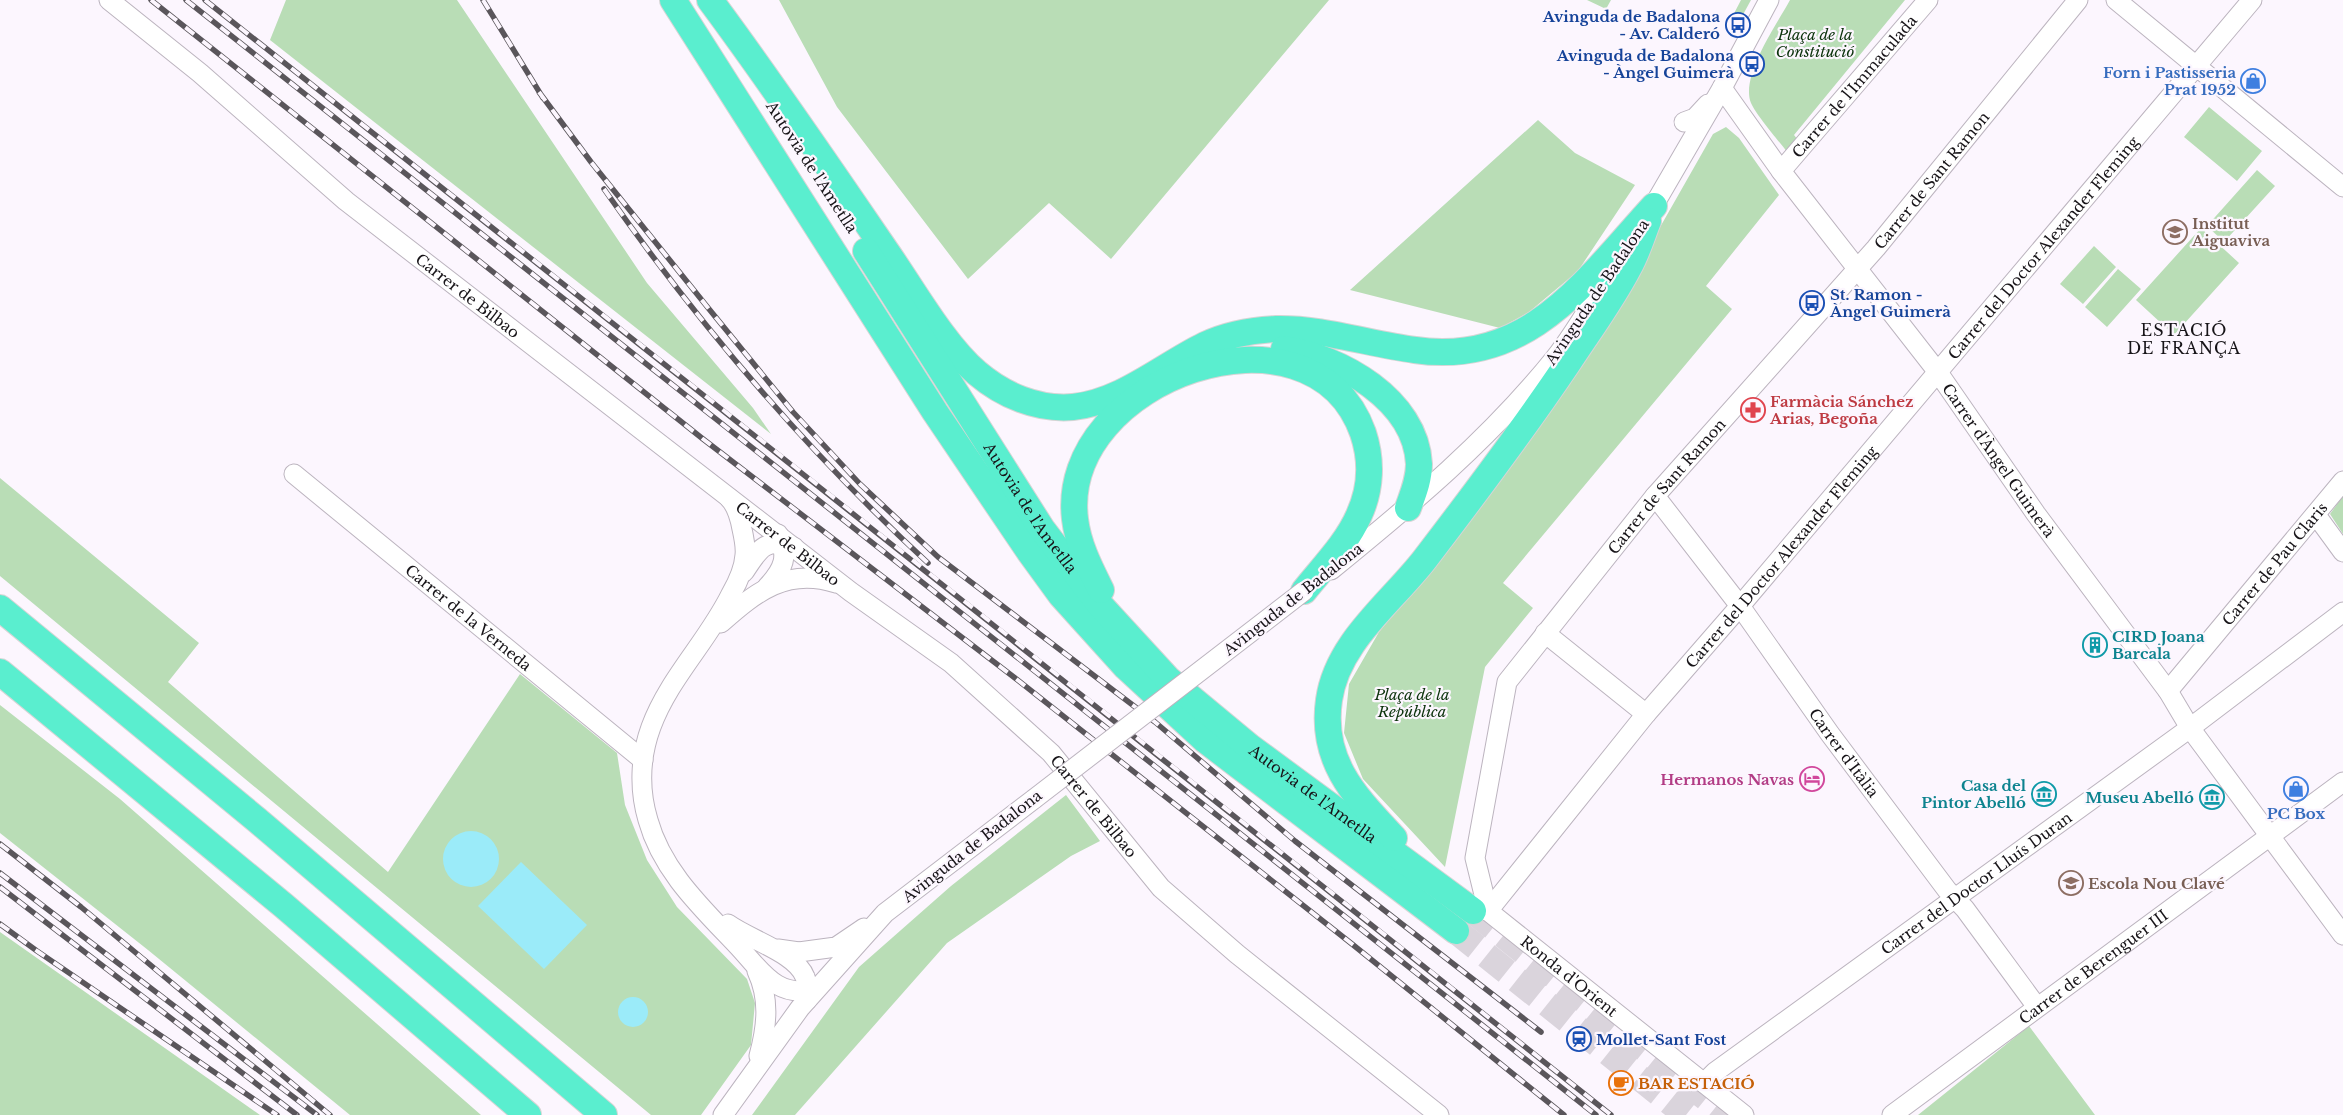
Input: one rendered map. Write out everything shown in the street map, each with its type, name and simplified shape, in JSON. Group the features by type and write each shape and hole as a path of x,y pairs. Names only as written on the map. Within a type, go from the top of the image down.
{"highway":[{"name":"Autovia de l'Ametlla","path":"673,0 934,412 1061,595 1105,645 1148,689 1205,740 1456,931"},
{"name":"Autovia de l'Ametlla","path":"705,0 1042,529 1074,573 1124,633 1168,679 1250,747 1432,879 1480,911"},
{"path":"710,0 800,123 957,354 994,386 1016,398 1033,403 1069,407 1090,404 1111,396 1172,365 1206,345 1235,335 1276,329 1310,332 1419,351 1468,351 1492,346 1516,336 1537,324 1566,301 1654,206"},
{"path":"1432,879 1356,796 1340,772 1328,732 1332,684 1344,655 1424,560 1554,384 1630,267 1654,206"},
{"path":"1172,365 1219,352 1269,347 1308,353 1360,377 1391,404 1411,434 1417,450 1419,465 1418,481 1408,508"},
{"path":"1124,633 1095,578 1079,540 1075,519 1078,475 1098,437 1126,406 1152,388 1196,367 1255,359 1303,370 1326,382 1339,393 1358,421 1366,443 1368,460 1366,494 1359,515 1348,535 1304,591"},
{"path":"0,608 295,852 604,1115"},
{"path":"0,672 282,905 528,1115"}],"street":[{"name":"Carrer de Bilbao","path":"109,0 200,73 346,201 721,489 842,585 951,663 1050,753 1160,888 1237,954 1439,1115"},
{"name":"Avinguda de Badalona","path":"723,1115 810,993 886,913 1304,591 1408,508 1485,436 1555,358 1654,206 1722,88 1769,0"},
{"name":"Carrer de l'Immaculada","path":"1781,171 1928,0"},
{"name":"Carrer de Sant Ramon","path":"1480,911 1475,858 1507,682 1655,496 1857,267 1876,248 2078,0"},
{"path":"2116,0 2343,187"},
{"name":"Carrer del Doctor Alexander Fleming","path":"1480,911 2252,0"},
{"path":"1684,122 1694,118 1722,88"},
{"name":"Carrer d'Àngel Guimerà","path":"1722,88 1781,171 1937,371 2036,514 2168,691 2190,728 2343,935"},
{"name":"Carrer de la Verneda","path":"294,474 643,760"},
{"name":"Carrer de Pau Claris","path":"2168,691 2343,481"},
{"path":"721,489 732,501 741,522 745,555 740,577"},
{"name":"Carrer d'Itàlia","path":"1655,496 1740,606 1835,742 2037,1007"},
{"path":"2316,515 2343,552"},
{"path":"689,894 735,929 789,957 805,976 810,993 792,991 769,980 689,894 663,856 648,821 643,799 643,760 651,728 660,707 670,689 712,630 740,577 764,546 785,541 783,564 766,588"},
{"path":"712,630 739,606 778,582 816,578 842,585"},
{"name":"Carrer del Doctor Lluís Duran","path":"1704,1083 1715,1072 2190,728 2343,612"},
{"path":"1545,633 1646,714"},
{"name":"Carrer de Berenguer III","path":"1892,1115 2343,782"},
{"name":"Ronda d'Orient","path":"1480,911 1577,982 1744,1115"},
{"path":"771,948 799,952 836,947 886,913"},
{"path":"756,967 766,997 767,1015 765,1034 756,1068"}],"green space":[{"path":"286,0 457,0 647,283 753,408 771,434 270,40"},
{"path":"779,0 1329,0 1111,259 1049,203 968,279 837,107"},
{"path":"1587,0 1611,0 1606,9"},
{"path":"1741,0 1751,0 1734,31 1727,27"},
{"name":"Plaça de la Constitució","path":"1790,0 1905,0 1794,135 1798,140 1788,153 1754,108 1749,92 1755,65 1761,50"},
{"path":"2209,107 2262,151 2237,181 2184,137"},
{"path":"1538,120 1575,153 1635,185 1578,271 1529,312 1500,328 1350,290"},
{"name":"Plaça de la República","path":"1726,127 1739,138 1779,195 1706,286 1732,309 1503,583 1533,608 1485,667 1445,867 1363,779 1344,733 1349,684 1379,632 1401,605 1605,324 1713,134"},
{"path":"2257,170 2275,186 2224,242 2207,226"},
{"path":"2201,228 2239,263 2174,335 2136,300"},
{"path":"2094,246 2116,267 2083,304 2060,284"},
{"path":"2118,269 2141,289 2107,327 2085,307"},
{"path":"0,478 199,643 168,682 388,872 520,674 617,753 625,805 647,860 677,907 747,979 755,1003 751,1045 701,1115 651,1115 0,576"},
{"path":"2343,496 2343,534 2330,514"},
{"path":"0,705 120,799 481,1115 350,1115 148,950 0,833"},
{"path":"1066,795 1100,841 1071,856 947,943 795,1115 752,1115 859,967 951,886"},
{"path":"0,932 260,1115 0,1115"},
{"path":"2029,1026 2095,1115 1918,1115"}],"water":[{"path":"465,831 477,831 487,835 495,843 499,859 495,875 487,883 477,887 465,887 455,883 447,875 443,865 443,853 447,843 455,835"},
{"path":"521,862 587,925 544,969 478,906"},
{"path":"633,997 643,1002 648,1012 643,1022 633,1027 623,1022 618,1012 623,1002"}],"tunnel":[{"path":"1473,911 1727,1115"},
{"path":"1456,931 1686,1115"}],"railway":[{"path":"151,0 703,439 1015,678 1352,944 1564,1115"},
{"path":"186,0 1596,1115"},
{"path":"205,0 1611,1115"},
{"path":"483,0 543,98"},
{"path":"539,92 591,162 793,412 860,484 938,557 1155,722 1295,841 1541,1032"},
{"path":"604,189 640,240 716,338 756,385 840,476 928,563"},
{"path":"0,844 81,907 330,1115"},
{"path":"0,873 317,1115"},
{"path":"0,887 297,1115"},
{"path":"0,924 277,1115"}],"place":[{"name":"Avinguda de Badalona - Av. Calderó","path":"1738,25"},
{"name":"Avinguda de Badalona - Àngel Guimerà","path":"1752,64"},
{"name":"Forn i Pastisseria Prat 1952","path":"2253,81"},
{"name":"Institut Aiguaviva","path":"2175,232"},
{"name":"St. Ramon - Àngel Guimerà","path":"1812,303"},
{"name":"Farmàcia Sánchez Arias, Begoña","path":"1753,410"},
{"name":"CIRD Joana Barcala","path":"2095,645"},
{"name":"Hermanos Navas","path":"1812,779"},
{"name":"PC Box","path":"2296,789"},
{"name":"Casa del Pintor Abelló","path":"2044,794"},
{"name":"Museu Abelló","path":"2212,797"},
{"name":"Escola Nou Clavé","path":"2071,883"},
{"name":"Mollet-Sant Fost","path":"1579,1039"},
{"name":"BAR ESTACIÓ","path":"1621,1083"}],"district":[{"name":"ESTACIÓ DE FRANÇA","path":"2184,339"}]}
